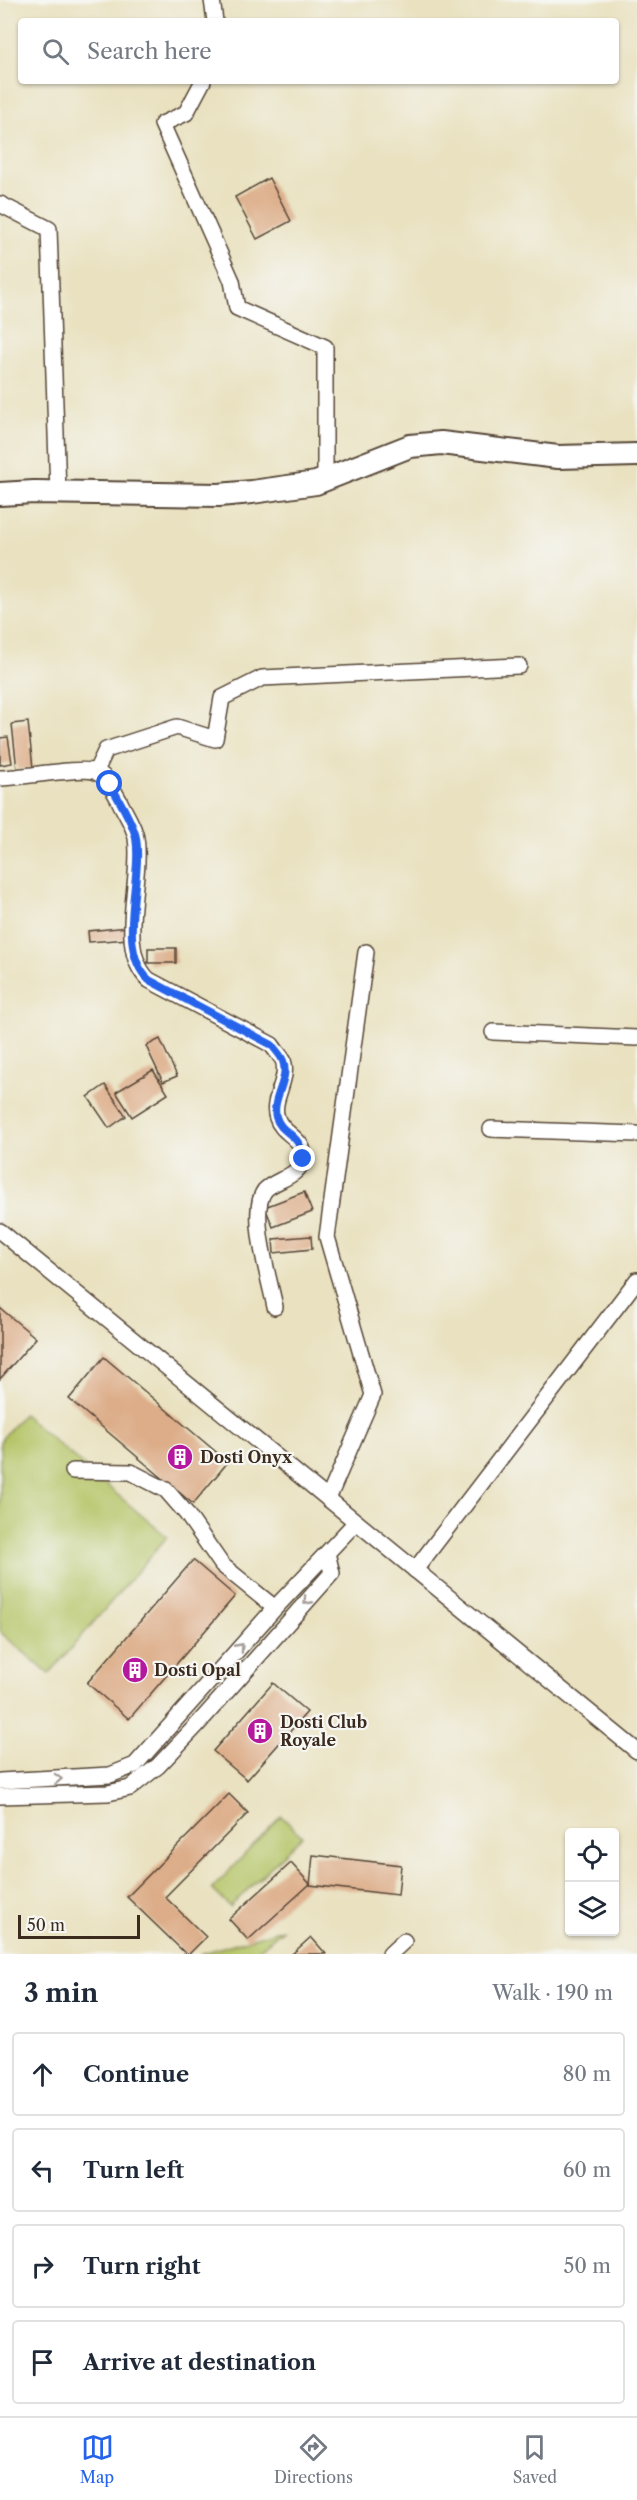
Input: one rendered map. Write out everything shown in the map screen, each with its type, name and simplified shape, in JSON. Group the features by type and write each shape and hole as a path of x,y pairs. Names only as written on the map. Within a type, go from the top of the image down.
{"street":[{"path":"212,0 215,18"},
{"path":"201,84 186,113 162,124 232,281 237,308 325,347 325,479"},
{"path":"0,204 49,229 58,492"},
{"path":"0,494 58,492 219,495 252,492 316,483 410,446 441,443 558,457 637,455"},
{"path":"96,771 106,750 177,727 215,739 222,698 262,678 519,666"},
{"path":"0,778 82,770 96,771 110,784 136,836 138,864 132,922 136,962 140,972 149,980 272,1045 283,1060 284,1071 275,1110 277,1120 298,1140 302,1147 303,1159 298,1168 265,1190 260,1204 258,1221 275,1306"},
{"path":"328,1499 373,1395 327,1237 366,952"},
{"path":"493,1032 637,1038"},
{"path":"491,1129 637,1134"},
{"path":"0,1231 637,1751"},
{"path":"415,1569 637,1280"},
{"path":"73,1471 131,1472 166,1490 186,1513 222,1565 275,1608"},
{"path":"0,1781 110,1775 135,1764 275,1608 356,1522"},
{"path":"0,1796 108,1793 130,1788 158,1766 190,1732 332,1573 327,1553"},
{"path":"390,1954 404,1941"}],"green space":[{"path":"23,1414 167,1537 49,1674 0,1632 0,1441"},
{"path":"281,1816 302,1836 230,1907 212,1889"},
{"path":"283,1929 254,1954 200,1954"}],"building":[{"path":"269,178 291,221 257,239 235,197"},
{"path":"28,722 33,768 17,770 12,724"},
{"path":"8,737 12,763 0,765 0,738"},
{"path":"128,927 129,939 89,942 88,931"},
{"path":"148,948 176,948 176,963 148,963"},
{"path":"160,1039 177,1076 163,1082 146,1046"},
{"path":"153,1070 168,1094 132,1117 116,1092"},
{"path":"105,1085 126,1116 109,1128 88,1097"},
{"path":"304,1192 312,1212 273,1227 265,1207"},
{"path":"311,1236 312,1249 274,1253 273,1239"},
{"path":"0,1308 36,1338 0,1379"},
{"path":"104,1357 228,1462 193,1504 69,1399"},
{"path":"193,1560 235,1596 129,1719 87,1683"},
{"name":"Dosti Club Royale","path":"273,1683 307,1712 247,1780 213,1751"},
{"path":"229,1794 248,1813 165,1897 206,1937 189,1954 186,1954 127,1897"},
{"path":"313,1855 401,1865 398,1895 310,1885"},
{"path":"291,1863 310,1884 248,1940 229,1919"},
{"path":"311,1937 326,1954 292,1954"}],"place":[{"name":"Dosti Onyx","path":"180,1457"},
{"name":"Dosti Opal","path":"135,1670"},
{"name":"Dosti Club Royale","path":"260,1731"}],"route":[{"path":"110,784 136,836 138,864 132,922 136,962 140,972 149,980 272,1045 283,1060 284,1071 275,1110 277,1120 288,1133 298,1140 302,1147 303,1159"}]}
